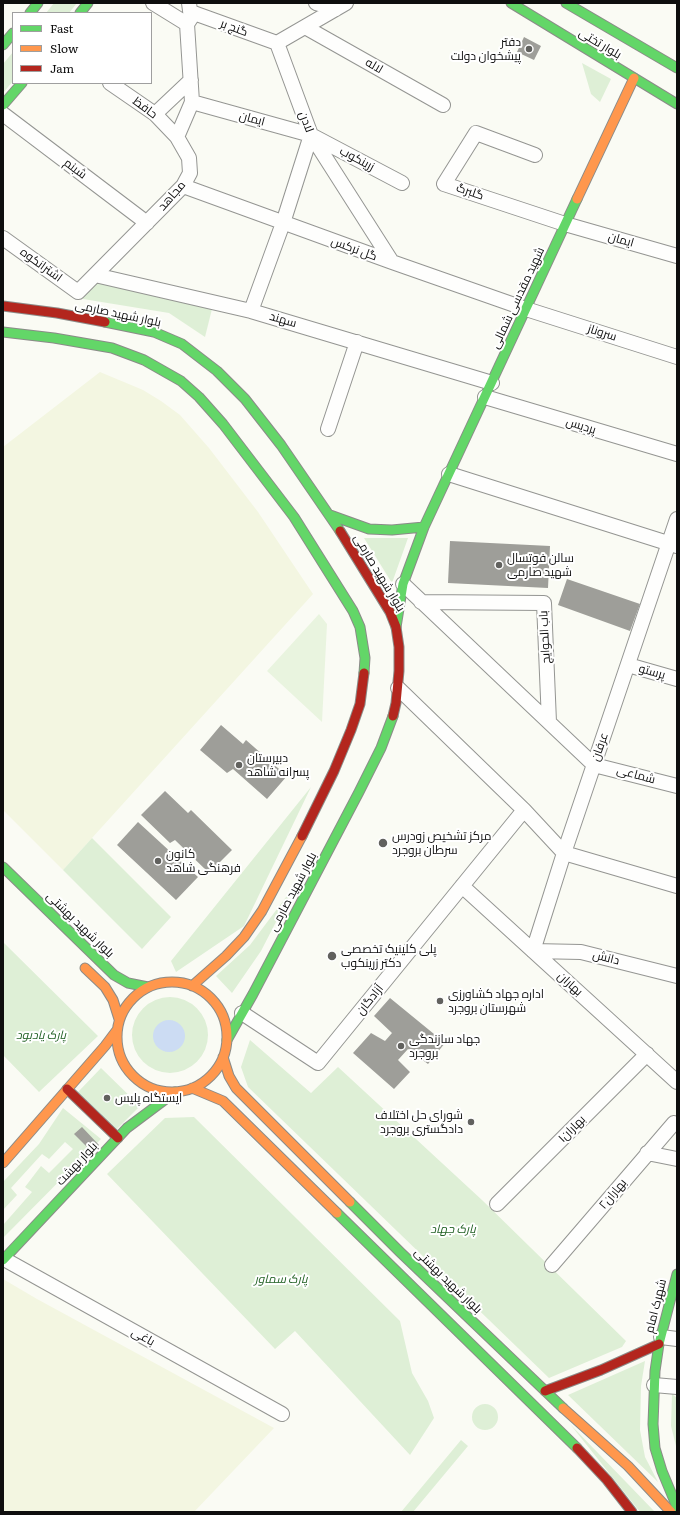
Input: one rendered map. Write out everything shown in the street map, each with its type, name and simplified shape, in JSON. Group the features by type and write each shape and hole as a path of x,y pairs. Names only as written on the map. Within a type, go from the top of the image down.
{"main road":[{"path":"31,12 38,3"},
{"path":"81,12 88,3"},
{"name":"بلوار تختی","path":"511,3 677,104"},
{"name":"بلوار تختی","path":"566,3 677,68"},
{"path":"3,45 12,34"},
{"name":"شهید مقدسی شمالی","path":"396,627 403,584 424,527 634,78"},
{"path":"3,105 21,84"},
{"name":"بلوار شهید صارمی","path":"3,306 57,313 144,330 167,337 182,344 199,356 217,371 245,399 281,445 330,515 390,612 396,627 399,647 398,688 390,724 381,748 293,918 227,1040"},
{"name":"بلوار شهید صارمی","path":"3,332 54,338 112,348 144,360 181,381 203,401 224,424 294,517 353,611 360,627 365,658 364,682 360,704 334,771 300,840 262,911 244,937 226,956 192,986"},
{"path":"330,515 369,529 392,530 424,527"},
{"name":"بلوار شهید بهشتی","path":"3,867 114,975 128,983 148,988"},
{"path":"76,959 105,987 113,1000 119,1019"},
{"path":"177,982 192,986 207,995 218,1007 225,1023 227,1040 223,1057 209,1078 192,1088 175,1092 161,1091 148,1087 136,1079 127,1069 120,1057 117,1043 119,1019 126,1006 135,996 148,988 162,983 177,982"},
{"path":"3,1163 105,1046 117,1030"},
{"name":"بلوار شهید بهشتی","path":"223,1057 229,1076 236,1088 400,1252 545,1391 628,1466 671,1512"},
{"path":"192,1088 223,1100 582,1453 607,1480 632,1512"},
{"path":"67,1089 118,1138"},
{"name":"بلوار بهشت","path":"3,1259 127,1128 175,1092"},
{"name":"شهرک امام","path":"676,1282 660,1341 654,1385 653,1424 655,1448 662,1471 677,1507"},
{"path":"545,1391 601,1370 660,1341"}],"street":[{"name":"گنج بر","path":"153,3 189,13 277,43"},
{"path":"316,3 341,6"},
{"path":"277,43 341,6"},
{"path":"177,137 192,102 189,13"},
{"name":"لاله","path":"305,27 442,105"},
{"name":"لادن","path":"277,43 311,135 392,262"},
{"path":"155,114 191,80"},
{"name":"حافظ","path":"111,84 155,114 177,137"},
{"name":"ایمان","path":"192,102 311,135"},
{"name":"شبنم","path":"3,114 147,223"},
{"name":"گلبرگ","path":"535,155 476,133 444,184 565,224"},
{"path":"251,311 283,223 311,135"},
{"name":"زرینکوب","path":"311,135 402,183"},
{"name":"مجاهد","path":"78,292 183,186 190,173 189,158 177,137"},
{"name":"گل نرکس","path":"183,186 526,309"},
{"name":"ایمان","path":"565,224 677,256"},
{"name":"اشترانکوه","path":"3,238 78,292"},
{"name":"سهند","path":"96,275 251,311 492,383"},
{"name":"سروناز","path":"526,309 677,357"},
{"path":"328,429 357,342"},
{"name":"پردیس","path":"485,397 677,454"},
{"path":"449,474 673,545"},
{"name":"عرفان","path":"533,951 564,853 628,665 673,545 677,519"},
{"path":"403,584 594,765"},
{"name":"باب الحوایج","path":"421,602 544,603 549,722"},
{"name":"پرستو","path":"628,665 677,679"},
{"path":"398,688 524,810 564,853 677,886"},
{"name":"شماعی","path":"594,765 677,786"},
{"name":"آزادگان","path":"242,1013 318,1063 524,810"},
{"name":"بهاران","path":"462,886 677,1082"},
{"name":"دانش","path":"533,951 580,952 677,976"},
{"name":"بهاران۱","path":"497,1204 647,1054"},
{"name":"بهاران۲","path":"552,1265 674,1123"},
{"path":"647,1153 677,1159"},
{"name":"باغی","path":"3,1259 282,1414"},
{"path":"660,1341 677,1339"},
{"path":"654,1385 677,1387"}],"green space":[{"path":"54,3 77,3 70,12 47,12"},
{"path":"12,53 12,82 3,93 3,64"},
{"path":"582,63 611,79 600,102 591,94"},
{"path":"93,281 212,309 205,337 169,313 83,299 78,296"},
{"path":"100,372 143,390 180,415 209,448 258,512 313,594 63,870 3,810 3,447"},
{"path":"364,538 408,538 392,583"},
{"path":"319,614 327,624 322,722 267,671"},
{"path":"311,787 244,926 176,972 171,961"},
{"path":"92,838 171,917 142,949 63,870"},
{"path":"295,885 261,951 232,993 216,976 250,945"},
{"name":"پارک یادبود","path":"3,942 98,1036 39,1092 3,1055"},
{"path":"170,997 185,1000 197,1008 205,1020 208,1035 205,1050 197,1062 185,1070 170,1073 155,1070 143,1062 135,1050 132,1035 135,1020 143,1008 155,1000"},
{"name":"پارک جهاد","path":"250,1040 311,1093 338,1067 482,1200 626,1341 622,1347 549,1378 248,1087 241,1067"},
{"path":"101,1068 140,1106 117,1129 78,1092"},
{"path":"63,1108 101,1139 3,1238 3,1225 32,1192 25,1187 41,1166 49,1173 73,1149 65,1142 49,1159 42,1154 11,1188 17,1195 3,1210 3,1182 39,1144"},
{"name":"پارک سماور","path":"194,1117 400,1321 412,1373 428,1401 434,1418 410,1455 295,1331 275,1349 107,1174 165,1118"},
{"path":"3,1279 274,1428 194,1512 3,1512"},
{"path":"645,1361 641,1386 640,1430 645,1457 658,1482 568,1395"},
{"path":"672,1394 677,1398 677,1450 671,1426"},
{"path":"485,1404 494,1408 498,1417 494,1426 485,1430 476,1426 472,1417 476,1408"},
{"path":"570,1424 655,1512 640,1512"},
{"path":"461,1440 468,1446 413,1512 401,1512"}],"water":[{"path":"166,1020 172,1020 181,1024 185,1036 181,1048 172,1052 166,1052 157,1048 153,1039 153,1033 157,1024"}],"building":[{"name":"دفتر پیشخوان دولت","path":"524,37 541,46 534,60 517,52"},
{"name":"سالن فوتسال شهید صارمی","path":"450,541 550,546 548,588 448,583"},
{"path":"567,579 640,604 630,631 558,605"},
{"path":"221,725 243,744 246,740 287,776 267,799 233,769 227,773 200,750"},
{"path":"165,791 188,813 191,810 232,850 209,873 175,840 170,843 141,815"},
{"name":"کانون فرهنگی شاهد","path":"138,822 198,877 176,900 117,845"},
{"name":"جهاد سازندگی بروجرد","path":"390,998 445,1043 428,1064 408,1049 398,1060 410,1072 394,1089 353,1053 371,1033 385,1041 392,1033 374,1016"},
{"path":"82,1127 99,1145 92,1152 74,1134"}],"traffic: fast":[{"path":"31,12 38,3"},
{"path":"81,12 88,3"},
{"path":"511,3 677,104"},
{"path":"566,3 677,68"},
{"path":"3,45 12,34"},
{"path":"3,105 21,84"},
{"path":"396,627 403,584 424,527 577,199"},
{"path":"105,322 154,332 182,344 217,371 245,399 281,445 340,531"},
{"path":"3,332 54,338 112,348 144,360 181,381 199,397 223,424 294,517 353,611 360,627 365,658 364,673"},
{"path":"330,515 369,529 392,530 424,527"},
{"path":"227,1040 253,994 359,792 381,748 393,716"},
{"path":"3,867 114,975 128,983 148,987"},
{"path":"3,1260 127,1128 175,1092"},
{"path":"350,1202 563,1408"},
{"path":"337,1213 577,1448"},
{"path":"677,1274 659,1344 655,1371 653,1424 655,1448 662,1471 677,1507"}],"traffic: slow":[{"path":"577,199 634,78"},
{"path":"192,986 226,956 244,937 262,911 302,836"},
{"path":"85,968 105,987 113,1000 119,1019"},
{"path":"172,982 193,986 211,998 223,1016 227,1037 223,1058 211,1076 193,1088 172,1092 151,1088 133,1076 121,1058 117,1037 121,1016 133,998 151,986 172,982"},
{"path":"3,1163 105,1046 117,1030"},
{"path":"223,1057 229,1076 236,1088 350,1202"},
{"path":"192,1088 223,1101 337,1213"},
{"path":"563,1408 628,1466 671,1512"}],"traffic: jam":[{"path":"3,306 57,313 105,322"},
{"path":"340,531 390,612 396,627 399,647 399,671 396,703 393,716"},
{"path":"302,836 334,771 351,730 360,704 364,673"},
{"path":"67,1089 118,1138"},
{"path":"545,1391 601,1370 659,1344"},
{"path":"577,1448 607,1480 632,1512"}],"place":[{"name":"دفتر پیشخوان دولت","path":"529,49"},
{"name":"سالن فوتسال شهید صارمی","path":"499,565"},
{"name":"دبیرستان پسرانه شاهد","path":"239,765"},
{"name":"مرکز تشخیص زودرس سرطان بروجرد","path":"383,843"},
{"name":"کانون فرهنگی شاهد","path":"158,861"},
{"name":"پلی کلینیک تخصصی دکتر زرینکوب","path":"332,956"},
{"name":"اداره جهاد کشاورزی شهرستان بروجرد","path":"440,1001"},
{"name":"جهاد سازندگی بروجرد","path":"401,1046"},
{"name":"ایستگاه پلیس","path":"107,1098"},
{"name":"شورای حل اختلاف دادگستری بروجرد","path":"471,1122"}]}
